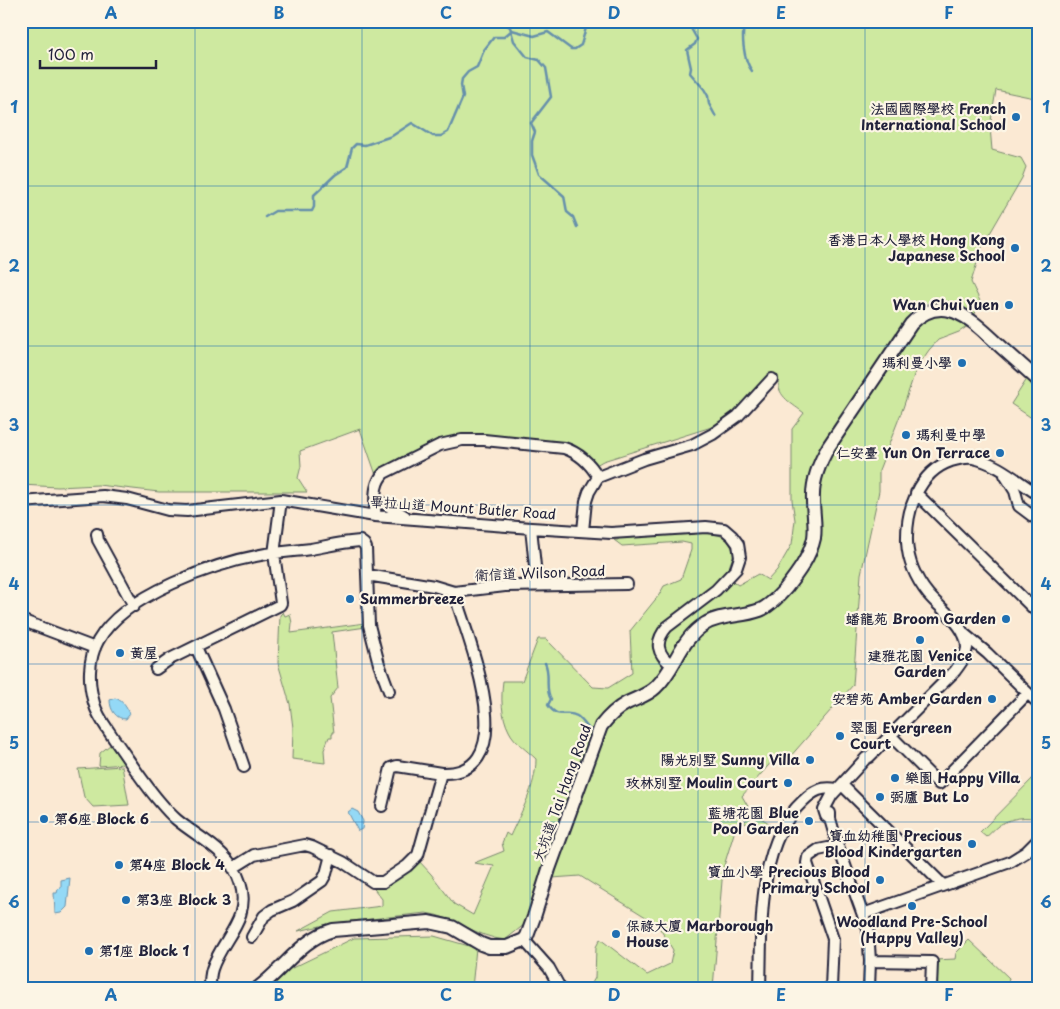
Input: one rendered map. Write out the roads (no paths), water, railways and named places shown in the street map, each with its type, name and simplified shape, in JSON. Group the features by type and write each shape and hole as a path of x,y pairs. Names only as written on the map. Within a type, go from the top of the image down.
{"main road":[{"name":"大坑道 Tai Hang Road","path":"524,940 534,917 549,869 598,732 616,710 653,690 663,680 685,642 698,629 712,620 764,608 781,593 798,572 808,556 814,540 813,488 821,462 829,446 908,328 918,317 929,311 939,310 951,310 964,315 1039,381"},
{"path":"258,988 318,935 333,930 429,922 452,927 481,944 494,948 506,947 524,940"}],"street":[{"path":"583,531 586,501 598,476 644,458 692,445 713,434 738,416 772,379"},
{"path":"374,516 376,499 374,491 381,476 388,470 440,445 462,440 484,440 564,448 575,452 591,464 598,476"},
{"path":"1039,495 993,465 972,458 956,459 937,468 924,480 916,494 912,509 908,526 907,544 912,568 918,581 929,596 955,622 962,632 1039,704"},
{"path":"1002,471 1015,492 1017,504 1039,521"},
{"path":"1023,510 1019,502 1027,488"},
{"path":"916,494 1039,614"},
{"name":"畢拉山道 Mount Butler Road","path":"21,502 103,496 127,499 168,510 187,512 281,500 374,516 532,528 611,532 715,527 724,529 736,540 740,548 738,565 733,573 716,590 662,634 659,643 660,652 665,660 672,665"},
{"path":"376,499 411,519"},
{"path":"156,669 170,659 280,605 274,554 281,500"},
{"path":"912,509 925,509 940,516"},
{"path":"532,528 537,585"},
{"path":"97,534 134,606"},
{"path":"210,988 210,975 214,965 238,921 243,905 242,891 233,868 214,846 168,812 142,780 101,719 94,706 90,681 91,663 95,648 106,630 134,606 158,590 184,579 226,564 274,554 360,541 366,548 371,632 389,690"},
{"path":"367,576 434,586 454,592 484,691 486,713 486,730 482,748 474,762 462,772 454,774 393,766 382,806"},
{"name":"衛信道 Wilson Road","path":"454,592 479,588 537,585 627,584"},
{"path":"21,620 95,648"},
{"path":"869,988 868,930 830,819 826,816 824,810 839,787 859,768 866,758 869,758 876,745 891,736 955,672 963,660 967,646 962,632"},
{"path":"196,646 224,709 244,767"},
{"path":"967,646 982,649"},
{"path":"891,736 939,784 1028,693"},
{"path":"233,868 254,855 308,845 331,855 376,883 383,882 414,860 420,850 441,773"},
{"path":"760,988 764,891 775,846 782,826 791,813 812,793 819,789 839,787 943,886"},
{"path":"863,914 1010,862 1026,852 1039,839"},
{"path":"831,988 833,939 807,863 808,857 818,850 838,846"},
{"path":"252,937 261,920 272,910 293,901 322,881 331,855"},
{"path":"524,940 554,976 560,988"},
{"path":"870,960 932,962 931,988"}],"water":[{"path":"115,698 122,702 127,710 129,715 126,719 117,716 112,710 110,700"},
{"path":"352,809 358,812 363,821 362,829 358,831 348,812"},
{"path":"70,878 67,907 61,913 55,914 54,893 57,893 58,889 61,888 61,880"}],"waterway":[{"path":"499,21 510,27 514,41 527,57 539,60 546,68 551,97 531,123 535,132 532,141 532,155 539,174 564,196 567,212 573,217 577,227"},
{"path":"265,217 275,211 312,211 314,195 335,175 347,167 352,148 356,144 365,145 392,136 412,123 433,136 441,136 448,132 463,97 462,79 468,72 477,67 484,50 494,37 504,37 512,30 534,36 548,32 571,49 575,49 581,45 588,21"},
{"path":"689,21 689,25 697,39 695,44 687,50 691,68 690,73 704,89 716,117"},
{"path":"745,21 743,33 744,47 752,71"},
{"path":"545,663 551,699 548,705 559,714 573,714 577,716 591,731"}],"place":[{"name":"法國國際學校 French International School","path":"1016,117"},
{"name":"香港日本人學校 Hong Kong Japanese School","path":"1015,248"},
{"name":"Wan Chui Yuen","path":"1009,305"},
{"name":"瑪利曼小學","path":"962,363"},
{"name":"瑪利曼中學","path":"906,435"},
{"name":"仁安臺 Yun On Terrace","path":"1000,453"},
{"name":"Summerbreeze","path":"350,599"},
{"name":"蟠龍苑 Broom Garden","path":"1006,619"},
{"name":"建雅花園 Venice Garden","path":"920,640"},
{"name":"黃屋","path":"120,653"},
{"name":"安碧苑 Amber Garden","path":"992,699"},
{"name":"翠園 Evergreen Court","path":"840,736"},
{"name":"陽光別墅 Sunny Villa","path":"810,760"},
{"name":"樂園 Happy Villa","path":"895,778"},
{"name":"玫林別墅 Moulin Court","path":"788,783"},
{"name":"弼廬 But Lo","path":"880,797"},
{"name":"第6座 Block 6","path":"44,819"},
{"name":"藍塘花園 Blue Pool Garden","path":"809,821"},
{"name":"寶血幼稚園 Precious Blood Kindergarten","path":"972,844"},
{"name":"第4座 Block 4","path":"119,865"},
{"name":"寶血小學 Precious Blood Primary School","path":"880,880"},
{"name":"第3座 Block 3","path":"126,900"},
{"name":"Woodland Pre-School (Happy Valley)","path":"912,906"},
{"name":"保祿大廈 Marborough House","path":"616,934"},
{"name":"第1座 Block 1","path":"89,951"}]}
